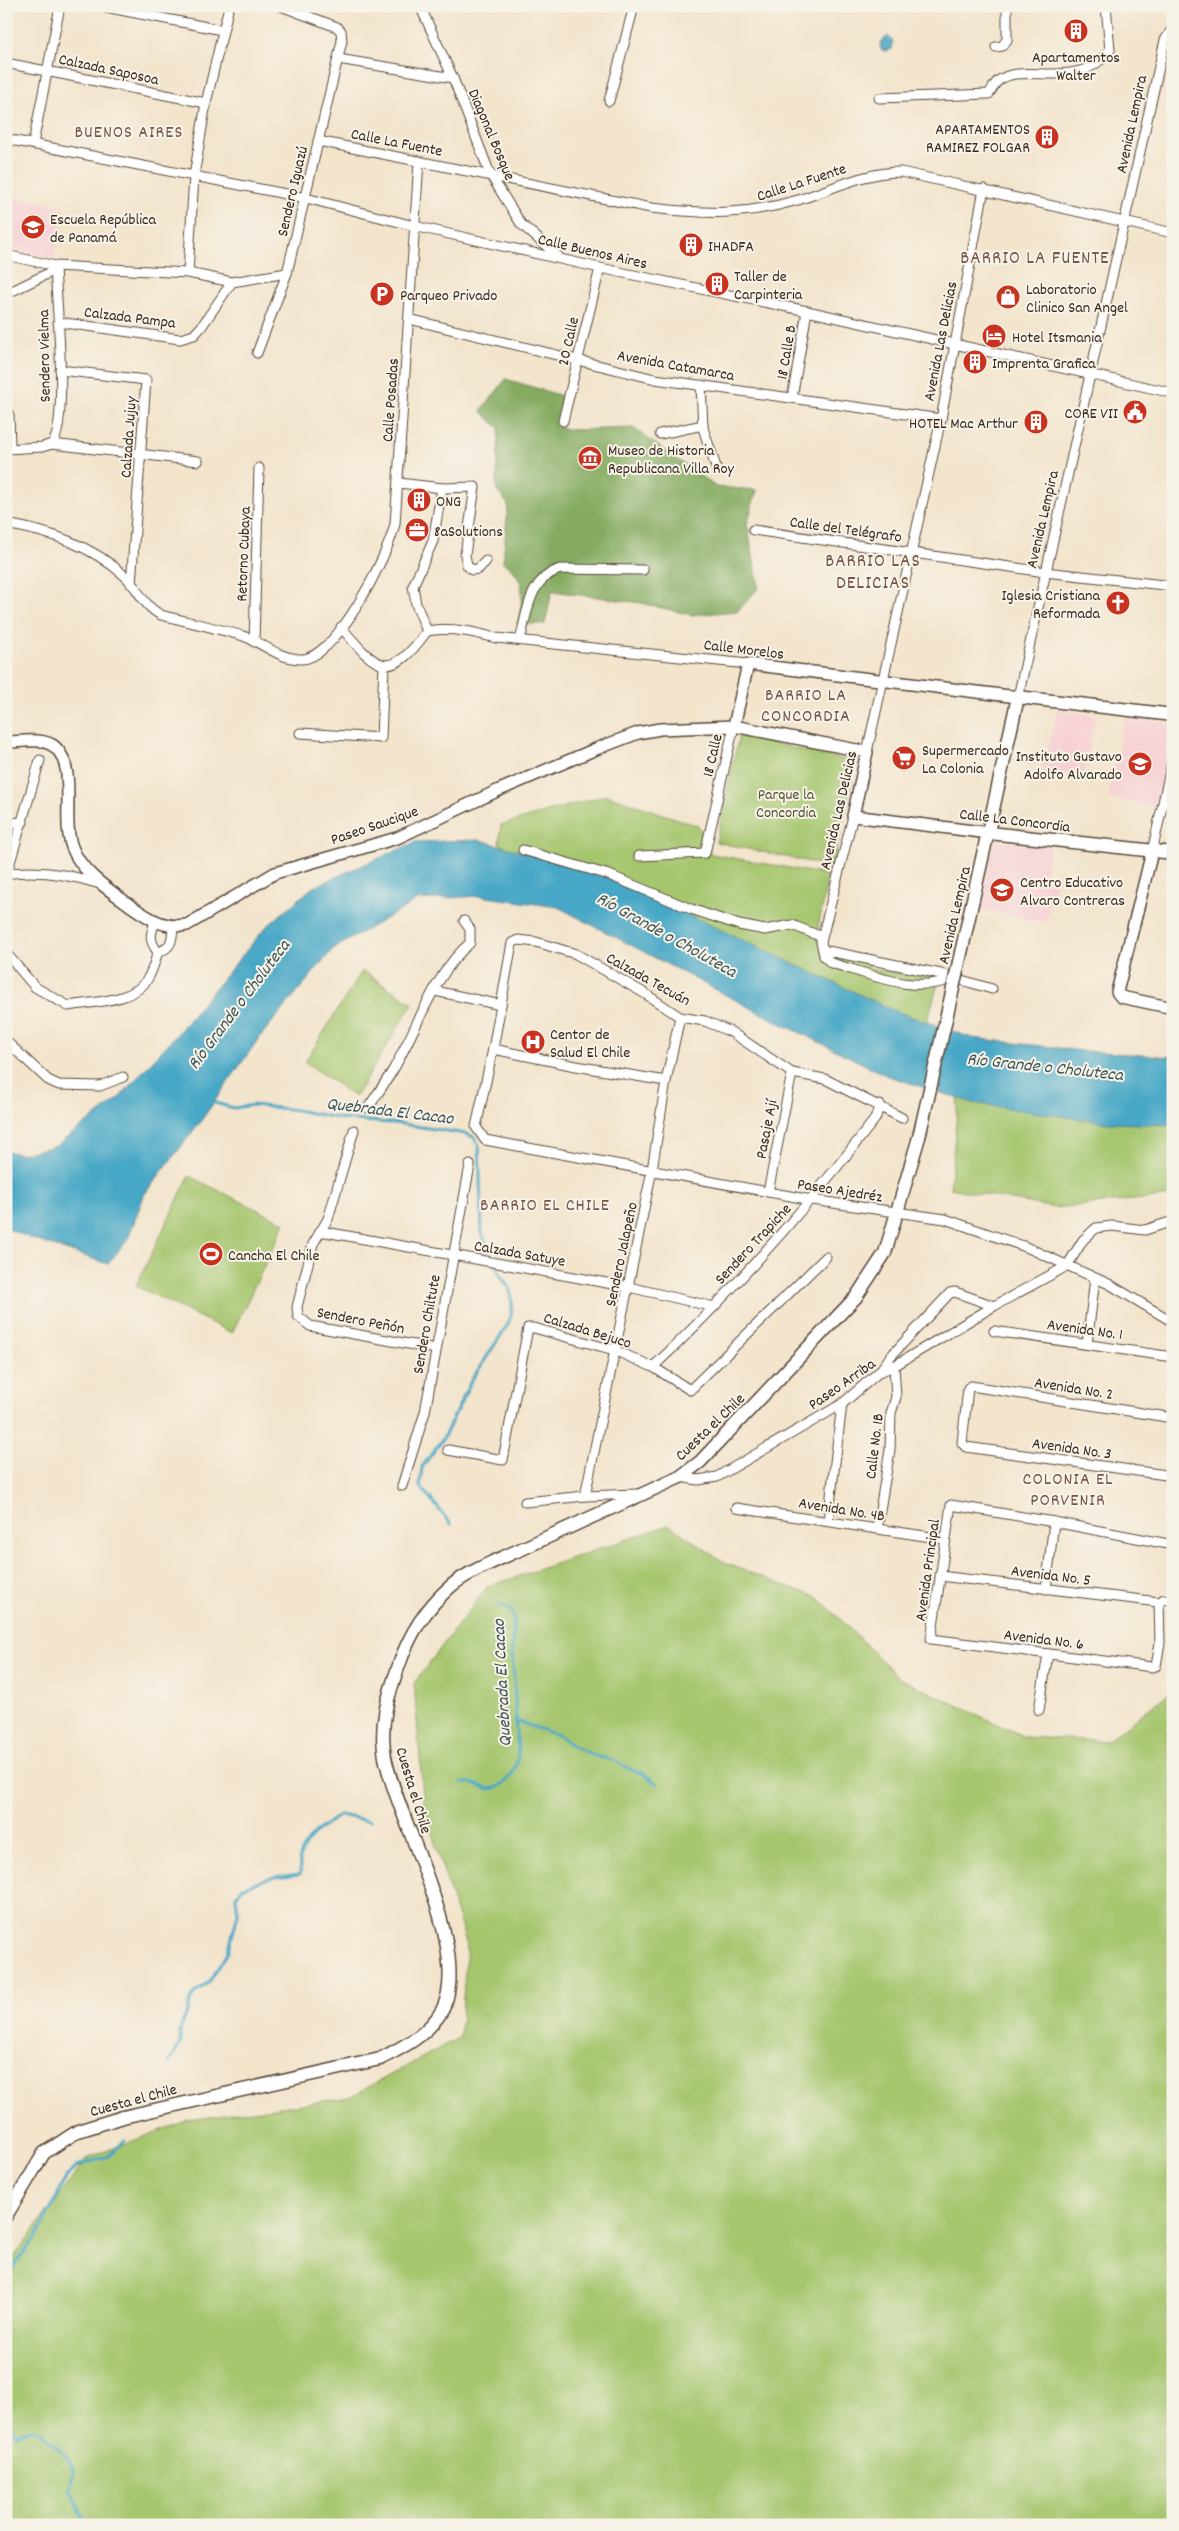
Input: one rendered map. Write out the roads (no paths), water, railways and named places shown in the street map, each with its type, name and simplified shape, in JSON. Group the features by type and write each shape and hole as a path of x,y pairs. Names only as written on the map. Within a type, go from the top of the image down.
{"main road":[{"name":"Calle Morelos","path":"1018,697 1173,715"},
{"name":"Avenida Lempira","path":"918,1137 989,832 1018,697"},
{"name":"Calle La Concordia","path":"989,832 1173,853"},
{"name":"Cuesta el Chile","path":"6,2216 44,2153 78,2131 132,2115 380,2060 415,2040 438,2017 449,1992 450,1963 445,1930 385,1757 383,1719 404,1650 423,1616 452,1585 512,1553 680,1476 700,1462 856,1297 886,1253 918,1137"}],"street":[{"path":"33,144 60,6"},
{"path":"100,6 222,30"},
{"path":"188,273 194,176 206,104 229,6"},
{"name":"Sendero Iguazú","path":"257,353 288,273 342,41 340,31 332,25 281,6"},
{"name":"Diagonal Bosque","path":"420,6 453,78 490,174 520,224 560,257"},
{"path":"609,101 634,6"},
{"path":"996,47 1002,46 1007,40 1006,6"},
{"path":"880,98 989,94 997,82 1008,76 1064,75 1086,69 1104,57 1110,50 1106,6"},
{"name":"Avenida Lempira","path":"1018,697 1045,572 1092,374 1165,40 1173,28"},
{"path":"338,59 453,78"},
{"name":"Calzada Saposoa","path":"6,63 206,104"},
{"name":"Calle Buenos Aires","path":"6,139 306,198 414,226 560,257 600,268 807,311 1173,393"},
{"name":"Calle La Fuente","path":"318,141 490,174 651,208 712,214 762,209 799,200 863,176 883,172 901,172 984,189 1173,233"},
{"name":"Calle Posadas","path":"6,524 57,535 79,544 115,568 131,584 151,610 161,615 245,636 272,652 299,660 319,654 330,644 360,601 392,538 399,483 419,161"},
{"name":"Avenida Las Delicias","path":"823,950 822,937 853,816 941,419 984,189"},
{"path":"6,255 55,268 188,273 232,282 288,273"},
{"path":"6,294 55,268"},
{"name":"Sendero Vielma","path":"52,444 57,434 60,370 55,268"},
{"name":"20 Calle","path":"563,421 600,268"},
{"name":"Calzada Pampa","path":"58,322 180,339 194,335 232,282"},
{"name":"18 Calle B","path":"792,398 807,311"},
{"name":"Avenida Catamarca","path":"409,319 655,379 941,419"},
{"name":"Calzada Jujuy","path":"60,370 146,380 131,584"},
{"path":"701,385 703,425 717,470"},
{"path":"6,410 9,415 8,448 42,447 52,444 198,461"},
{"path":"660,434 703,425"},
{"name":"Retorno Cubaya","path":"254,642 259,468"},
{"path":"399,483 442,488 475,487 465,556 467,565 472,570 478,570 486,561"},
{"path":"341,627 360,650 376,664 384,666 398,663 410,655 427,631 416,604 413,586 433,541 442,488"},
{"name":"Calle del Telégrafo","path":"753,530 1045,572 1173,586"},
{"path":"520,640 537,584 547,573 560,569 643,570"},
{"name":"Calle Morelos","path":"427,631 460,629 520,640 748,664 1018,697"},
{"name":"18 Calle","path":"639,856 705,853 748,664"},
{"path":"300,734 381,738 384,666"},
{"name":"Paseo Saucique","path":"173,927 187,925 275,873 396,838 496,791 613,742 660,729 734,726 867,752"},
{"path":"6,742 45,742 55,748 65,762 72,847 82,864 101,884 155,922 173,927 172,942 166,950 158,952"},
{"path":"1173,758 1117,992 1120,996 1173,1008"},
{"path":"40,760 7,874 18,872 67,876 101,884"},
{"name":"Calle La Concordia","path":"853,816 989,832"},
{"path":"6,823 23,822"},
{"path":"523,850 609,875 691,909 739,925 765,930 792,925 822,937"},
{"path":"368,1108 393,1069 455,958 470,943 470,929 464,921"},
{"path":"155,922 150,935 151,944 158,952"},
{"name":"Calzada Tecuán","path":"501,1005 512,944 518,940 536,942 576,954 644,993 680,1017 705,1021 731,1032 792,1073 825,1080 880,1105 902,1118"},
{"path":"954,978 931,984 905,984 831,963 824,956 823,950 954,978 992,989"},
{"path":"6,953 35,987 68,1006 122,996 136,990 148,979 158,952"},
{"path":"436,990 501,1005 493,1049 576,1066 666,1081"},
{"name":"Sendero Jalapeño","path":"585,1496 614,1350 629,1286 652,1170 666,1081 680,1017"},
{"path":"6,1041 48,1080 60,1085 100,1086 122,1077"},
{"name":"Paseo Ajedréz","path":"493,1049 476,1127 485,1140 812,1200 897,1214 945,1219 1026,1247 1095,1278 1173,1322"},
{"name":"Pasaje Ají","path":"768,1192 792,1073"},
{"name":"Sendero Trapiche","path":"653,1368 714,1307 812,1200 875,1119 880,1105"},
{"name":"Sendero Peñón","path":"354,1130 328,1219 313,1244 297,1307 298,1316 310,1326 436,1348"},
{"name":"Sendero Chiltute","path":"402,1486 425,1412 470,1165"},
{"path":"1067,1266 1083,1240 1096,1228 1112,1226 1145,1230 1173,1221"},
{"name":"Calzada Satuye","path":"320,1231 629,1286 714,1307"},
{"name":"Calzada Bejuco","path":"448,1450 503,1460 528,1328 614,1350 653,1368 690,1390 826,1257"},
{"name":"Paseo Arriba","path":"680,1476 698,1480 717,1477 842,1404 880,1372 894,1366 994,1306 1067,1266"},
{"path":"1086,1344 1095,1278"},
{"path":"880,1372 891,1356 950,1293 955,1292 994,1306"},
{"name":"Avenida No. 1","path":"994,1331 1173,1357"},
{"name":"Calle No. 1B","path":"877,1528 890,1450 891,1413 896,1397 894,1366"},
{"name":"Avenida No. 2","path":"966,1447 962,1443 968,1388 971,1386 1173,1418"},
{"path":"828,1521 842,1404"},
{"name":"Avenida No. 3","path":"966,1447 1173,1476"},
{"path":"525,1502 585,1496 642,1494"},
{"name":"Avenida Principal","path":"931,1639 951,1505 1054,1522"},
{"name":"Avenida No. 4B","path":"736,1508 945,1539"},
{"path":"1046,1589 1054,1522 1173,1545"},
{"name":"Avenida No. 5","path":"940,1576 1159,1602 1164,1599 1173,1601"},
{"name":"Avenida No. 6","path":"931,1639 1152,1667 1156,1666 1160,1644 1159,1602"},
{"path":"1039,1710 1048,1654"}],"water":[{"path":"888,36 893,42 892,49 881,50 880,43"},
{"name":"Río Grande o Choluteca","path":"480,840 603,875 893,1010 972,1038 1084,1051 1173,1057 1173,1125 1108,1123 973,1103 888,1076 766,1016 558,907 479,896 418,900 333,949 259,1038 203,1118 144,1195 128,1239 108,1264 6,1228 6,1151 21,1154 56,1146 117,1100 177,1034 265,928 313,887 415,842"}],"waterway":[{"name":"Quebrada El Cacao","path":"211,1102 234,1108 253,1105 296,1110 342,1119 402,1124 466,1134 474,1137 479,1146 482,1234 499,1273 510,1289 512,1304 511,1316 507,1326 471,1381 444,1437 422,1467 420,1486 451,1524"},
{"name":"Quebrada El Cacao","path":"462,1784 473,1783 492,1789 498,1787 514,1771 517,1760 518,1749 512,1653 513,1616 512,1611 497,1603"},
{"path":"516,1721 560,1736 573,1746 595,1756 614,1760 631,1770 644,1774 657,1784"},
{"name":"Quebrada El Cacao","path":"169,2063 180,2044 180,2030 194,1993 210,1981 228,1952 238,1914 236,1897 242,1888 268,1878 300,1874 300,1858 305,1845 316,1833 340,1815 370,1821"},
{"name":"Quebrada El Cacao","path":"6,2277 37,2236 67,2176 77,2166 109,2156 125,2140"},
{"path":"6,2415 11,2423 11,2428 16,2434 32,2429 40,2431 68,2458 74,2471 70,2489 87,2525"}],"place":[{"name":"Apartamentos Walter","path":"1076,31"},
{"name":"APARTAMENTOS RAMIREZ FOLGAR","path":"1047,137"},
{"name":"Escuela República de Panamá","path":"33,227"},
{"name":"IHADFA","path":"691,245"},
{"name":"Taller de Carpinteria","path":"717,284"},
{"name":"Parqueo Privado","path":"382,294"},
{"name":"Laboratorio Clinico San Angel","path":"1008,297"},
{"name":"Hotel Itsmania","path":"994,336"},
{"name":"Imprenta Grafica","path":"975,362"},
{"name":"CORE VII","path":"1135,412"},
{"name":"HOTEL Mac Arthur","path":"1036,422"},
{"name":"Museo de Historia Republicana Villa Roy","path":"590,458"},
{"name":"ONG","path":"419,500"},
{"name":"8aSolutions","path":"417,530"},
{"name":"Iglesia Cristiana Reformada","path":"1118,603"},
{"name":"Supermercado La Colonia","path":"904,758"},
{"name":"Instituto Gustavo Adolfo Alvarado","path":"1140,764"},
{"name":"Centro Educativo Alvaro Contreras","path":"1002,890"},
{"name":"Centor de Salud El Chile","path":"533,1042"},
{"name":"Cancha El Chile","path":"211,1254"}],"district":[{"name":"BUENOS AIRES","path":"129,131"},
{"name":"BARRIO LA FUENTE","path":"1035,256"},
{"name":"BARRIO LAS DELICIAS","path":"873,570"},
{"name":"BARRIO LA CONCORDIA","path":"806,704"},
{"name":"BARRIO EL CHILE","path":"545,1204"},
{"name":"COLONIA EL PORVENIR","path":"1068,1488"}],"park label":[{"name":"Parque la Concordia","path":"786,802"}]}
